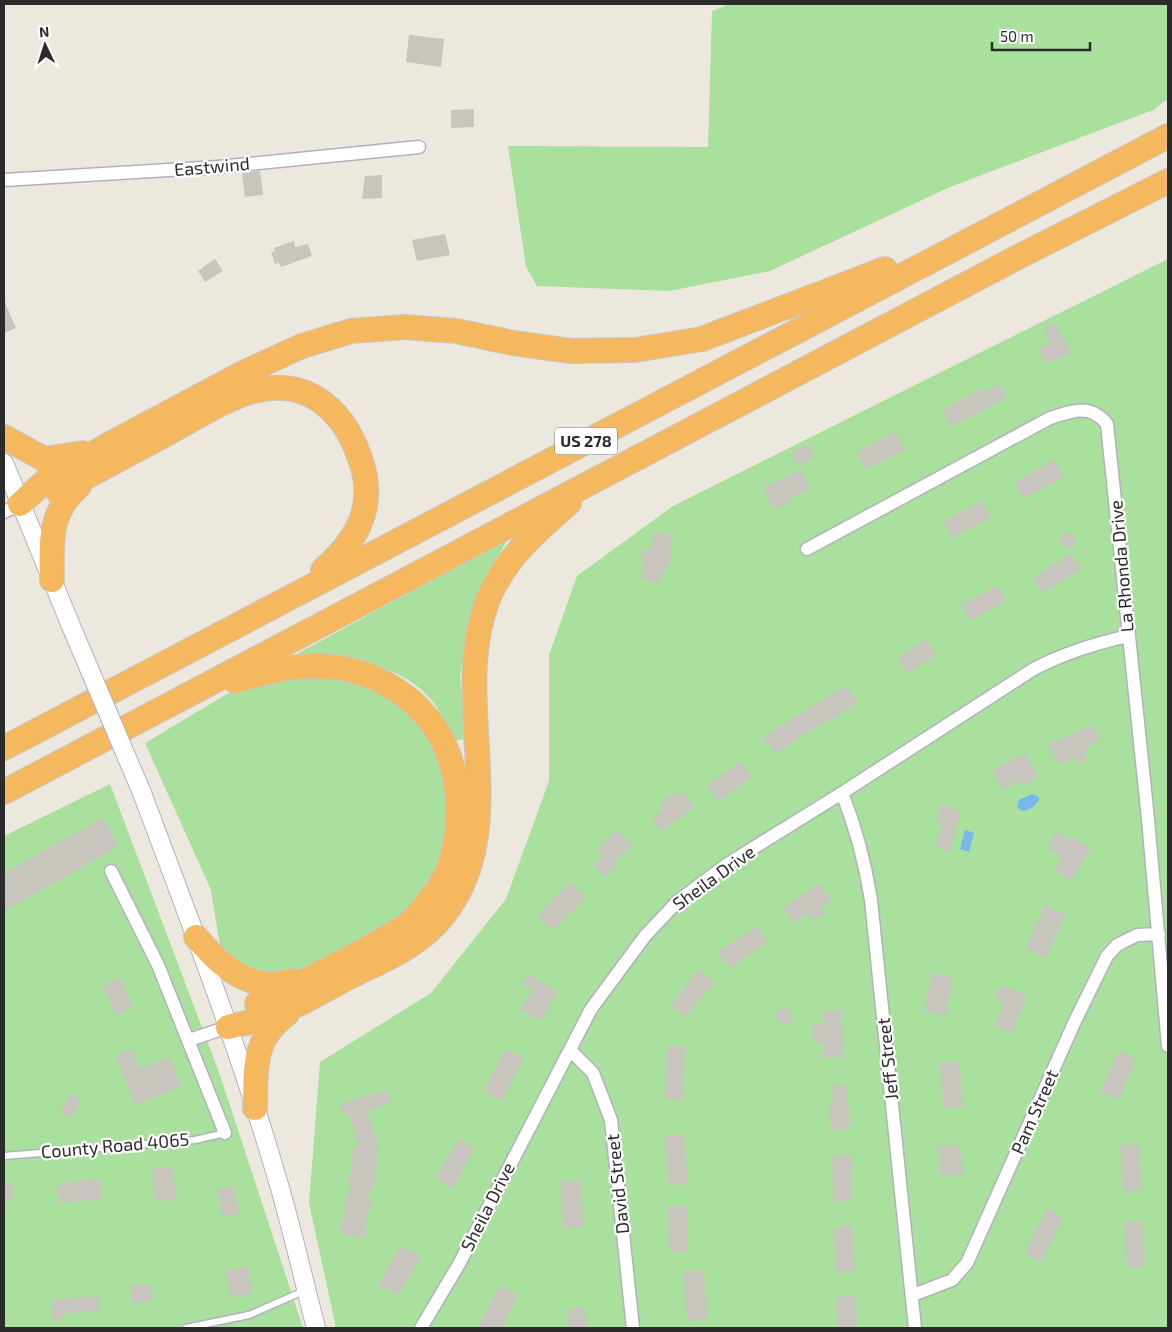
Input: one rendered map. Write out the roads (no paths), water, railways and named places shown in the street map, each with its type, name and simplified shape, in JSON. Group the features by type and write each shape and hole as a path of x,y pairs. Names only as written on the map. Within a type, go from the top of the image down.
{"highway":[{"name":"US 278","path":"4,748 1168,136"},
{"name":"US 278","path":"4,792 1009,261 1168,181"},
{"path":"12,508 43,483 108,445 243,373 302,346 351,331 405,327 456,330 513,343 571,351 635,350 702,339 789,307 1008,219"},
{"path":"12,508 48,498 210,410 251,391 275,388 303,392 326,405 344,423 357,448 364,474 365,501 359,528 342,553 298,592"},
{"path":"4,438 44,459 74,456 108,445"},
{"path":"52,580 51,546 56,513 68,495 94,473"},
{"path":"255,1108 256,1062 264,1036 308,989 404,950 436,925 458,894 473,857 479,815 473,688 477,637 489,597 512,556 600,476"},
{"path":"180,698 278,668 313,666 347,669 385,683 414,703 437,732 452,767 458,792 457,834 448,870 437,890 410,922 262,1019 228,1027"},
{"path":"196,937 218,962 241,977 268,985 308,989"}],"main road":[{"path":"4,463 12,508 52,580 142,793 196,937 255,1108 280,1190 316,1328"}],"street":[{"name":"Eastwind","path":"4,180 218,168 419,147"},
{"name":"La Rhonda Drive","path":"808,549 1044,421 1071,412 1085,410 1098,414 1107,424 1168,1046"},
{"name":"Sheila Drive","path":"421,1328 459,1264 591,1010 645,936 678,901 726,865 842,793 1032,670 1069,652 1128,636"},
{"name":"Jeff Street","path":"842,793 863,853 871,900 915,1328"},
{"path":"111,871 146,938 189,1040 225,1133"},
{"name":"Pam Street","path":"913,1294 938,1287 952,1280 967,1263 1106,956 1117,945 1138,935 1158,934"},
{"path":"189,1040 228,1027"},
{"name":"David Street","path":"571,1051 593,1073 611,1120 633,1328"}],"lane":[{"name":"County Road 4065","path":"4,1156 195,1140 225,1133"},
{"path":"186,1328 249,1315 306,1290"}],"water":[{"path":"1032,794 1039,797 1039,800 1033,807 1022,811 1017,807 1019,800"},
{"path":"965,830 974,833 969,852 960,849"}]}
